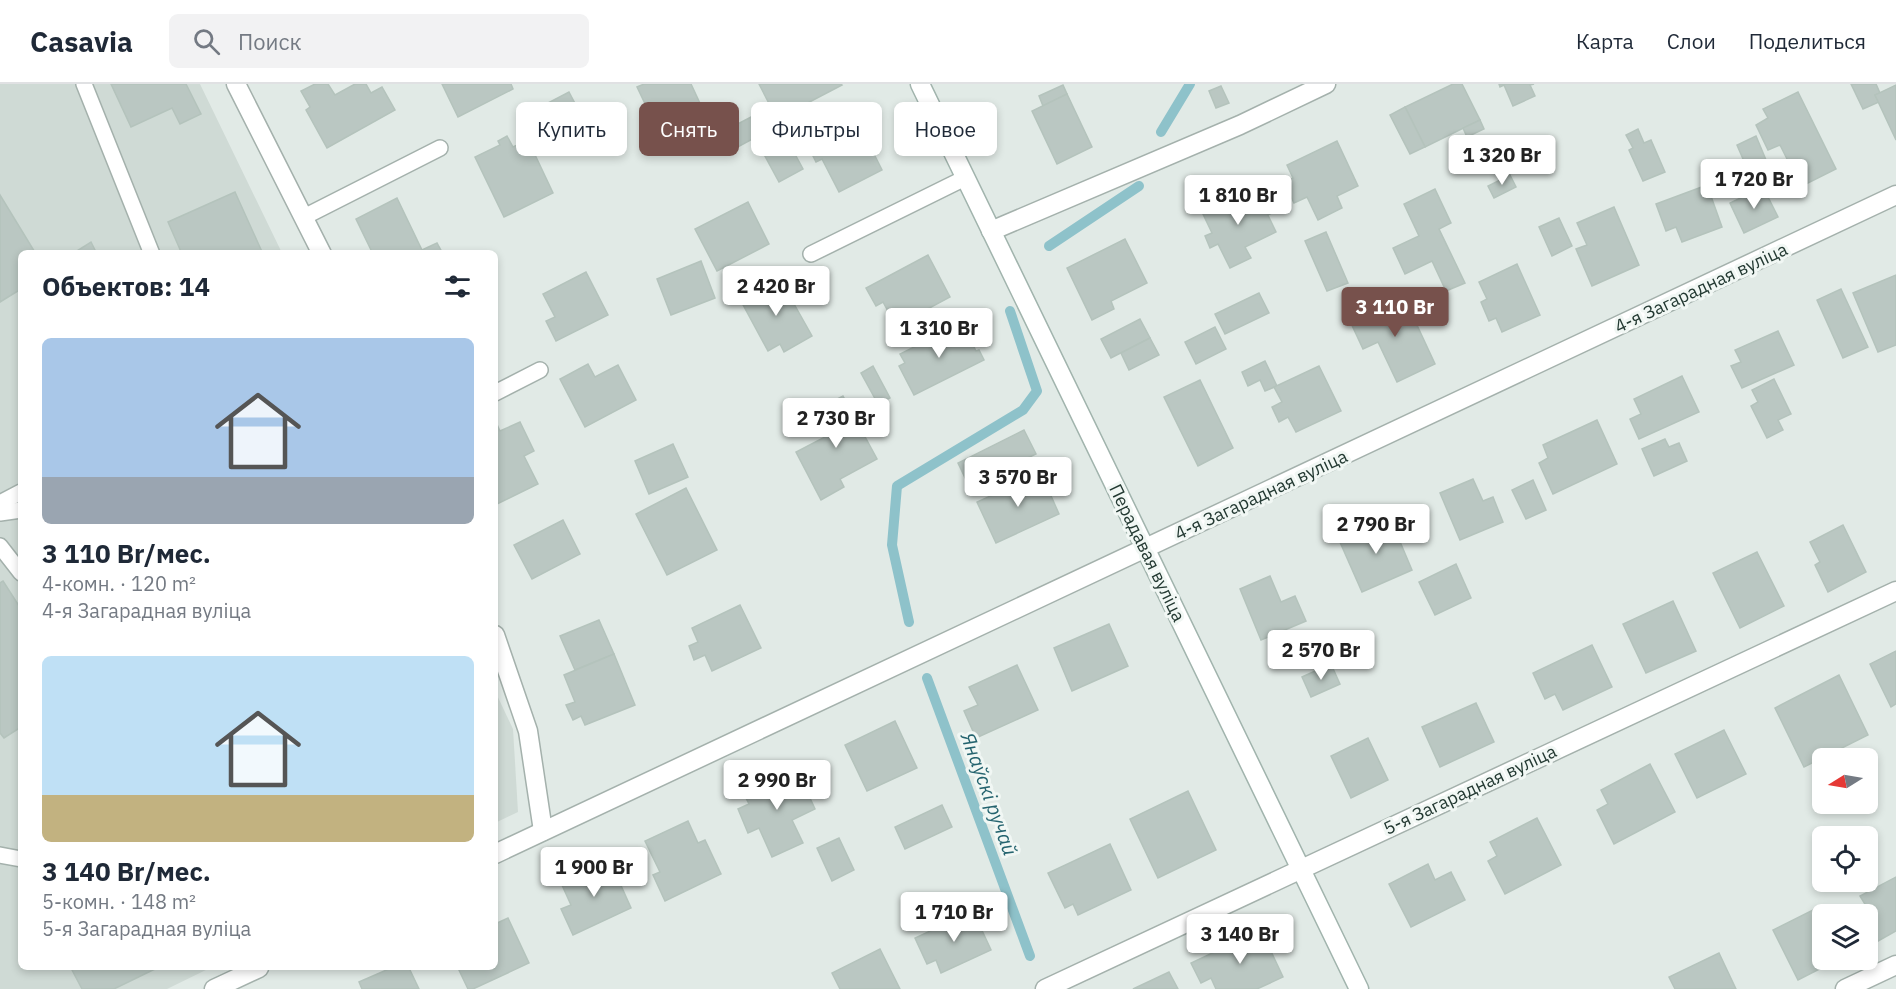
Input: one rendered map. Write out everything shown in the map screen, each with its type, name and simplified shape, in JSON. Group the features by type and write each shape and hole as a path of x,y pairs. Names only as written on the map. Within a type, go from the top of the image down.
{"street":[{"path":"236,84 320,250"},
{"name":"Перадавая вуліца","path":"920,84 1359,989"},
{"path":"991,231 1239,125 1326,84"},
{"name":"4-я Загарадная вуліца","path":"498,853 1896,195"},
{"name":"5-я Загарадная вуліца","path":"1045,989 1896,591"},
{"path":"498,644 528,731 543,831"},
{"path":"1845,989 1896,965"},
{"path":"214,989 255,970"}],"lane":[{"path":"84,84 150,250"},
{"path":"304,217 440,148"},
{"path":"812,254 965,178"},
{"path":"498,391 540,370"},
{"path":"0,503 18,494"},
{"path":"0,513 18,510"},
{"path":"0,546 18,569"},
{"path":"0,855 18,859"}],"shaded area":[{"path":"0,84 200,84 281,250 18,250 18,970 206,970 167,989 0,989"},
{"path":"498,697 513,729 518,812 498,822"}],"building":[{"path":"111,84 186,84 201,114 180,124 172,108 131,127"},
{"path":"315,84 328,84 335,95 355,84 366,84 371,93 382,87 395,110 327,148 306,110 310,107 301,91"},
{"path":"442,84 511,84 513,89 458,117"},
{"path":"644,84 691,84 699,102 644,102 637,87"},
{"path":"759,84 842,85 810,102 768,102"},
{"path":"1453,84 1462,84 1480,120 1425,147 1405,107"},
{"path":"1499,84 1534,84 1530,85 1535,96 1513,106 1504,85 1500,87"},
{"path":"1851,84 1876,84 1880,93 1875,95 1879,102 1863,109"},
{"path":"1063,85 1067,94 1043,106 1039,96"},
{"path":"1896,85 1896,140 1875,95"},
{"path":"1221,86 1229,103 1216,108 1209,91"},
{"path":"569,92 574,102 550,102"},
{"path":"1798,92 1836,169 1794,190 1785,173 1792,169 1780,145 1768,150 1756,125 1768,118 1763,109"},
{"path":"1067,94 1092,147 1057,164 1032,111"},
{"path":"1405,107 1425,147 1410,154 1390,115"},
{"path":"751,117 751,140 739,146 739,123"},
{"path":"1480,120 1484,129 1467,137 1463,128"},
{"path":"1638,129 1644,143 1651,140 1665,172 1643,181 1629,150 1633,148 1626,135"},
{"path":"507,136 513,147 516,146 516,156 536,156 553,193 504,217 475,157 500,145 498,141"},
{"path":"1756,136 1769,167 1750,175 1737,145"},
{"path":"1337,141 1358,186 1337,196 1342,208 1318,220 1307,197 1294,203 1284,182 1293,178 1287,165"},
{"path":"765,156 796,156 803,169 779,182"},
{"path":"813,156 875,156 882,170 839,192 822,159 816,162"},
{"path":"1510,175 1516,187 1494,198 1488,186"},
{"path":"1270,181 1282,208 1268,215 1255,188"},
{"path":"1707,185 1722,227 1682,242 1676,227 1666,231 1656,204"},
{"path":"1763,187 1778,217 1744,233 1730,203"},
{"path":"1255,188 1276,232 1245,247 1251,258 1230,268 1218,244 1210,248 1205,236 1212,233 1203,214"},
{"path":"1435,189 1451,223 1439,229 1465,283 1446,291 1432,261 1405,274 1393,248 1419,236 1404,204"},
{"path":"235,192 261,250 180,250 168,222"},
{"path":"0,195 34,250 18,250 18,291 0,302"},
{"path":"397,198 422,250 371,250 356,219"},
{"path":"748,202 769,244 717,271 695,229"},
{"path":"1614,207 1639,265 1592,286 1576,249 1587,245 1577,223"},
{"path":"1559,218 1572,246 1552,256 1539,227"},
{"path":"1326,232 1348,283 1327,291 1305,241"},
{"path":"1125,239 1147,283 1111,301 1114,309 1092,320 1067,268"},
{"path":"91,242 95,250 78,250"},
{"path":"437,243 441,250 422,250"},
{"path":"928,255 950,297 896,326 883,302 876,306 866,288"},
{"path":"701,261 715,298 671,315 657,279"},
{"path":"1517,264 1540,315 1502,332 1496,318 1489,321 1481,302 1487,299 1479,282"},
{"path":"586,272 608,315 556,341 546,321 555,317 543,294"},
{"path":"1896,275 1896,345 1878,352 1853,293"},
{"path":"780,279 812,336 784,352 780,344 768,351 741,301"},
{"path":"1841,289 1868,347 1843,358 1817,300"},
{"path":"1259,293 1269,313 1225,334 1215,314"},
{"path":"1403,295 1435,364 1397,382 1378,342 1363,349 1350,321"},
{"path":"1140,319 1150,338 1111,358 1101,339"},
{"path":"962,323 976,351 979,350 984,360 914,395 899,366 905,363 900,354"},
{"path":"1215,327 1226,349 1196,364 1185,342"},
{"path":"1778,331 1794,365 1742,388 1731,366 1741,362 1735,350"},
{"path":"1150,338 1159,355 1129,370 1121,353"},
{"path":"1265,361 1277,386 1265,391 1260,380 1248,386 1242,372"},
{"path":"588,364 595,377 618,365 636,400 585,427 560,379"},
{"path":"873,366 890,398 878,404 861,373"},
{"path":"1319,366 1341,411 1296,432 1288,417 1279,422 1272,407 1282,402 1274,387"},
{"path":"1682,376 1699,412 1639,439 1630,419 1641,414 1634,399"},
{"path":"1774,379 1791,414 1778,420 1783,430 1767,438 1751,406 1758,402 1752,390"},
{"path":"1200,380 1233,448 1198,466 1164,397"},
{"path":"843,396 877,459 840,479 844,487 821,500 796,452 827,436 814,411"},
{"path":"1597,420 1617,464 1553,494 1539,463 1548,458 1543,445"},
{"path":"520,422 534,451 524,456 538,484 498,504 498,427 500,431"},
{"path":"1024,430 1036,454 969,486 958,463"},
{"path":"1665,439 1669,447 1679,443 1687,461 1654,476 1642,449"},
{"path":"673,444 688,477 649,494 635,461"},
{"path":"1041,473 1059,514 996,543 977,502"},
{"path":"1473,479 1483,501 1493,497 1503,522 1460,540 1440,493"},
{"path":"1533,480 1546,510 1526,519 1512,490"},
{"path":"686,488 717,550 667,575 636,514"},
{"path":"1390,518 1412,570 1362,592 1339,540"},
{"path":"563,520 580,554 532,579 514,545"},
{"path":"1843,525 1866,572 1828,592 1815,565 1820,562 1810,542"},
{"path":"1757,552 1784,606 1740,628 1713,573"},
{"path":"1456,564 1471,598 1435,615 1419,582"},
{"path":"1270,576 1281,602 1295,596 1306,621 1261,640 1240,589"},
{"path":"3,581 18,604 18,729 4,738 0,733 0,583"},
{"path":"1673,601 1696,651 1646,673 1623,624"},
{"path":"740,605 761,648 712,671 705,655 694,660 689,646 698,642 692,628"},
{"path":"599,620 614,654 575,670 560,636"},
{"path":"1109,624 1128,666 1072,691 1054,648"},
{"path":"1592,645 1612,687 1563,710 1555,694 1545,699 1533,673"},
{"path":"1896,651 1896,704 1891,707 1870,664"},
{"path":"614,654 635,705 585,725 581,716 573,720 566,705 575,702 564,675"},
{"path":"1331,664 1340,684 1311,697 1302,677"},
{"path":"1017,665 1038,710 976,738 964,711 978,705 969,687"},
{"path":"1839,675 1868,735 1842,748 1812,748 1812,763 1804,767 1775,708"},
{"path":"1476,703 1494,742 1440,767 1422,727"},
{"path":"895,721 917,768 867,791 845,745"},
{"path":"1724,730 1746,774 1697,798 1675,754"},
{"path":"1368,738 1388,780 1351,798 1331,756"},
{"path":"1650,764 1675,812 1614,844 1597,810 1608,804 1601,790"},
{"path":"796,768 815,809 792,820 803,843 772,857 759,828 748,833 738,809 749,804 743,792"},
{"path":"1188,791 1216,850 1158,878 1130,819"},
{"path":"942,805 952,827 905,849 895,827"},
{"path":"1537,818 1561,865 1505,894 1488,861 1497,856 1490,842"},
{"path":"688,821 698,843 705,840 721,874 665,901 653,875 660,872 645,841"},
{"path":"839,838 854,870 832,881 817,848"},
{"path":"1110,844 1131,890 1078,915 1073,904 1065,908 1048,873"},
{"path":"610,861 631,908 573,935 561,909 571,905 561,883"},
{"path":"1428,864 1435,880 1451,872 1465,900 1411,927 1389,884"},
{"path":"1896,877 1896,931 1878,941 1878,904 1865,904 1860,896 1868,892 1878,892 1878,886"},
{"path":"1812,910 1812,970 1818,970 1798,980 1773,930"},
{"path":"973,911 991,950 941,973 936,960 927,964 915,938"},
{"path":"508,918 529,963 473,989 468,989 459,970 498,970 498,923"},
{"path":"1261,930 1283,977 1257,989 1216,989 1211,978 1201,983 1191,963"},
{"path":"880,949 900,989 840,989 832,973"},
{"path":"1719,953 1736,989 1675,989 1669,977"},
{"path":"72,970 153,970 114,989 82,989"},
{"path":"386,970 410,970 419,989 362,989 359,982"},
{"path":"1169,972 1178,989 1133,989"}],"waterway":[{"name":"Янаўскі ручай","path":"1161,132 1190,84"},
{"name":"Янаўскі ручай","path":"1049,246 1139,186"},
{"name":"Янаўскі ручай","path":"909,622 892,545 897,486 1023,410 1037,391 1010,311"},
{"name":"Янаўскі ручай","path":"927,678 1030,956"}]}
